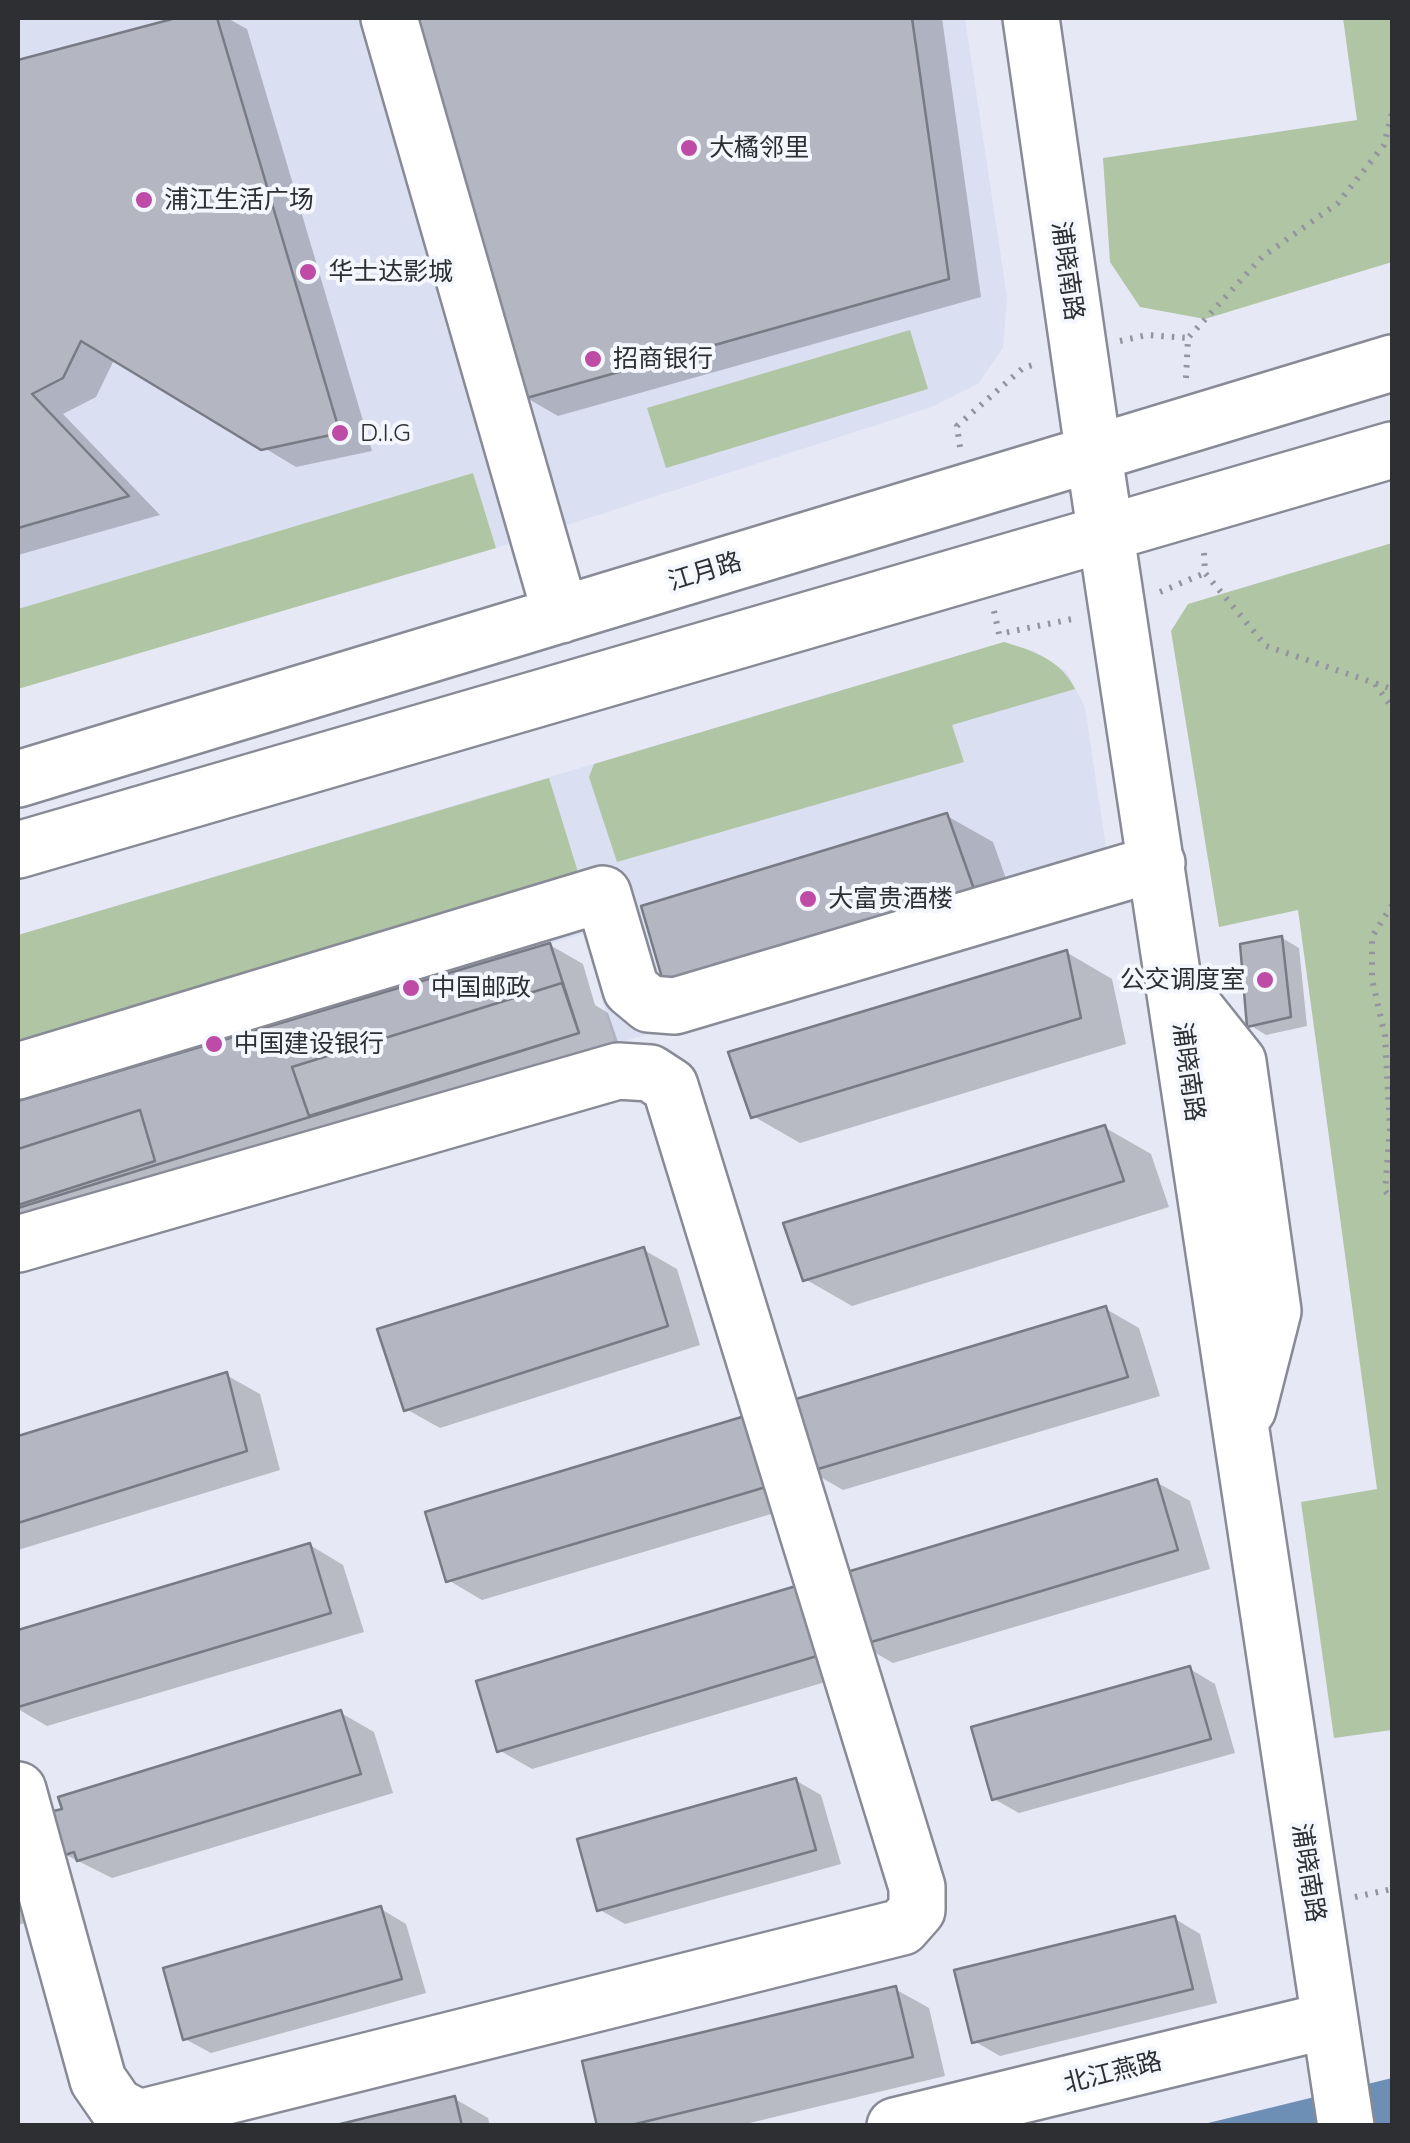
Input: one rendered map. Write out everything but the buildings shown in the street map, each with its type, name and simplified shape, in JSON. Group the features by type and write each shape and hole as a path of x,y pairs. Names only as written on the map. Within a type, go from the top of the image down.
{"street":[{"path":"389,18 562,615"},
{"name":"浦晓南路","path":"1031,18 1342,2100"},
{"name":"江月路","path":"18,779 1392,363"},
{"path":"18,850 1392,450"},
{"path":"18,1071 604,894 631,989 649,1004 675,1006 1157,863"},
{"path":"18,1244 618,1071 650,1072 670,1086 917,1887 917,1910 902,1927 139,2118 116,2106 98,2080 18,1790"},
{"name":"北江燕路","path":"896,2126 1330,2020"}],"path":[{"path":"1374,683 1392,707"},
{"path":"1392,905 1372,938 1372,979 1385,1036 1390,1128 1385,1190 1392,1199"}],"shaded area":[{"path":"18,18 965,18 1007,297 1003,348 978,384 932,407 496,548 473,473 18,609"},
{"path":"1004,642 1034,651 1067,672 1085,707 1113,894 615,1044 583,934 18,1101 18,935"}],"green space":[{"path":"1343,18 1392,18 1392,262 1205,319 1140,307 1110,262 1103,158 1357,120"},
{"path":"910,330 928,389 666,468 647,408"},
{"path":"473,473 496,548 18,689 18,609"},
{"path":"1392,543 1392,1730 1334,1738 1301,1502 1377,1489 1298,910 1219,927 1171,631 1188,604"},
{"path":"1004,642 1054,664 1075,689 952,725 964,762 617,862 589,777 594,764"},
{"path":"549,778 577,869 576,878 18,1053 18,935"}],"water":[{"path":"1392,2078 1392,2125 1200,2125"}],"place":[{"name":"大橘邻里","path":"689,148"},
{"name":"浦江生活广场","path":"144,200"},
{"name":"华士达影城","path":"308,272"},
{"name":"招商银行","path":"593,359"},
{"name":"D.I.G","path":"340,433"},
{"name":"大富贵酒楼","path":"808,899"},
{"name":"公交调度室","path":"1265,980"},
{"name":"中国邮政","path":"411,988"},
{"name":"中国建设银行","path":"214,1044"}]}
